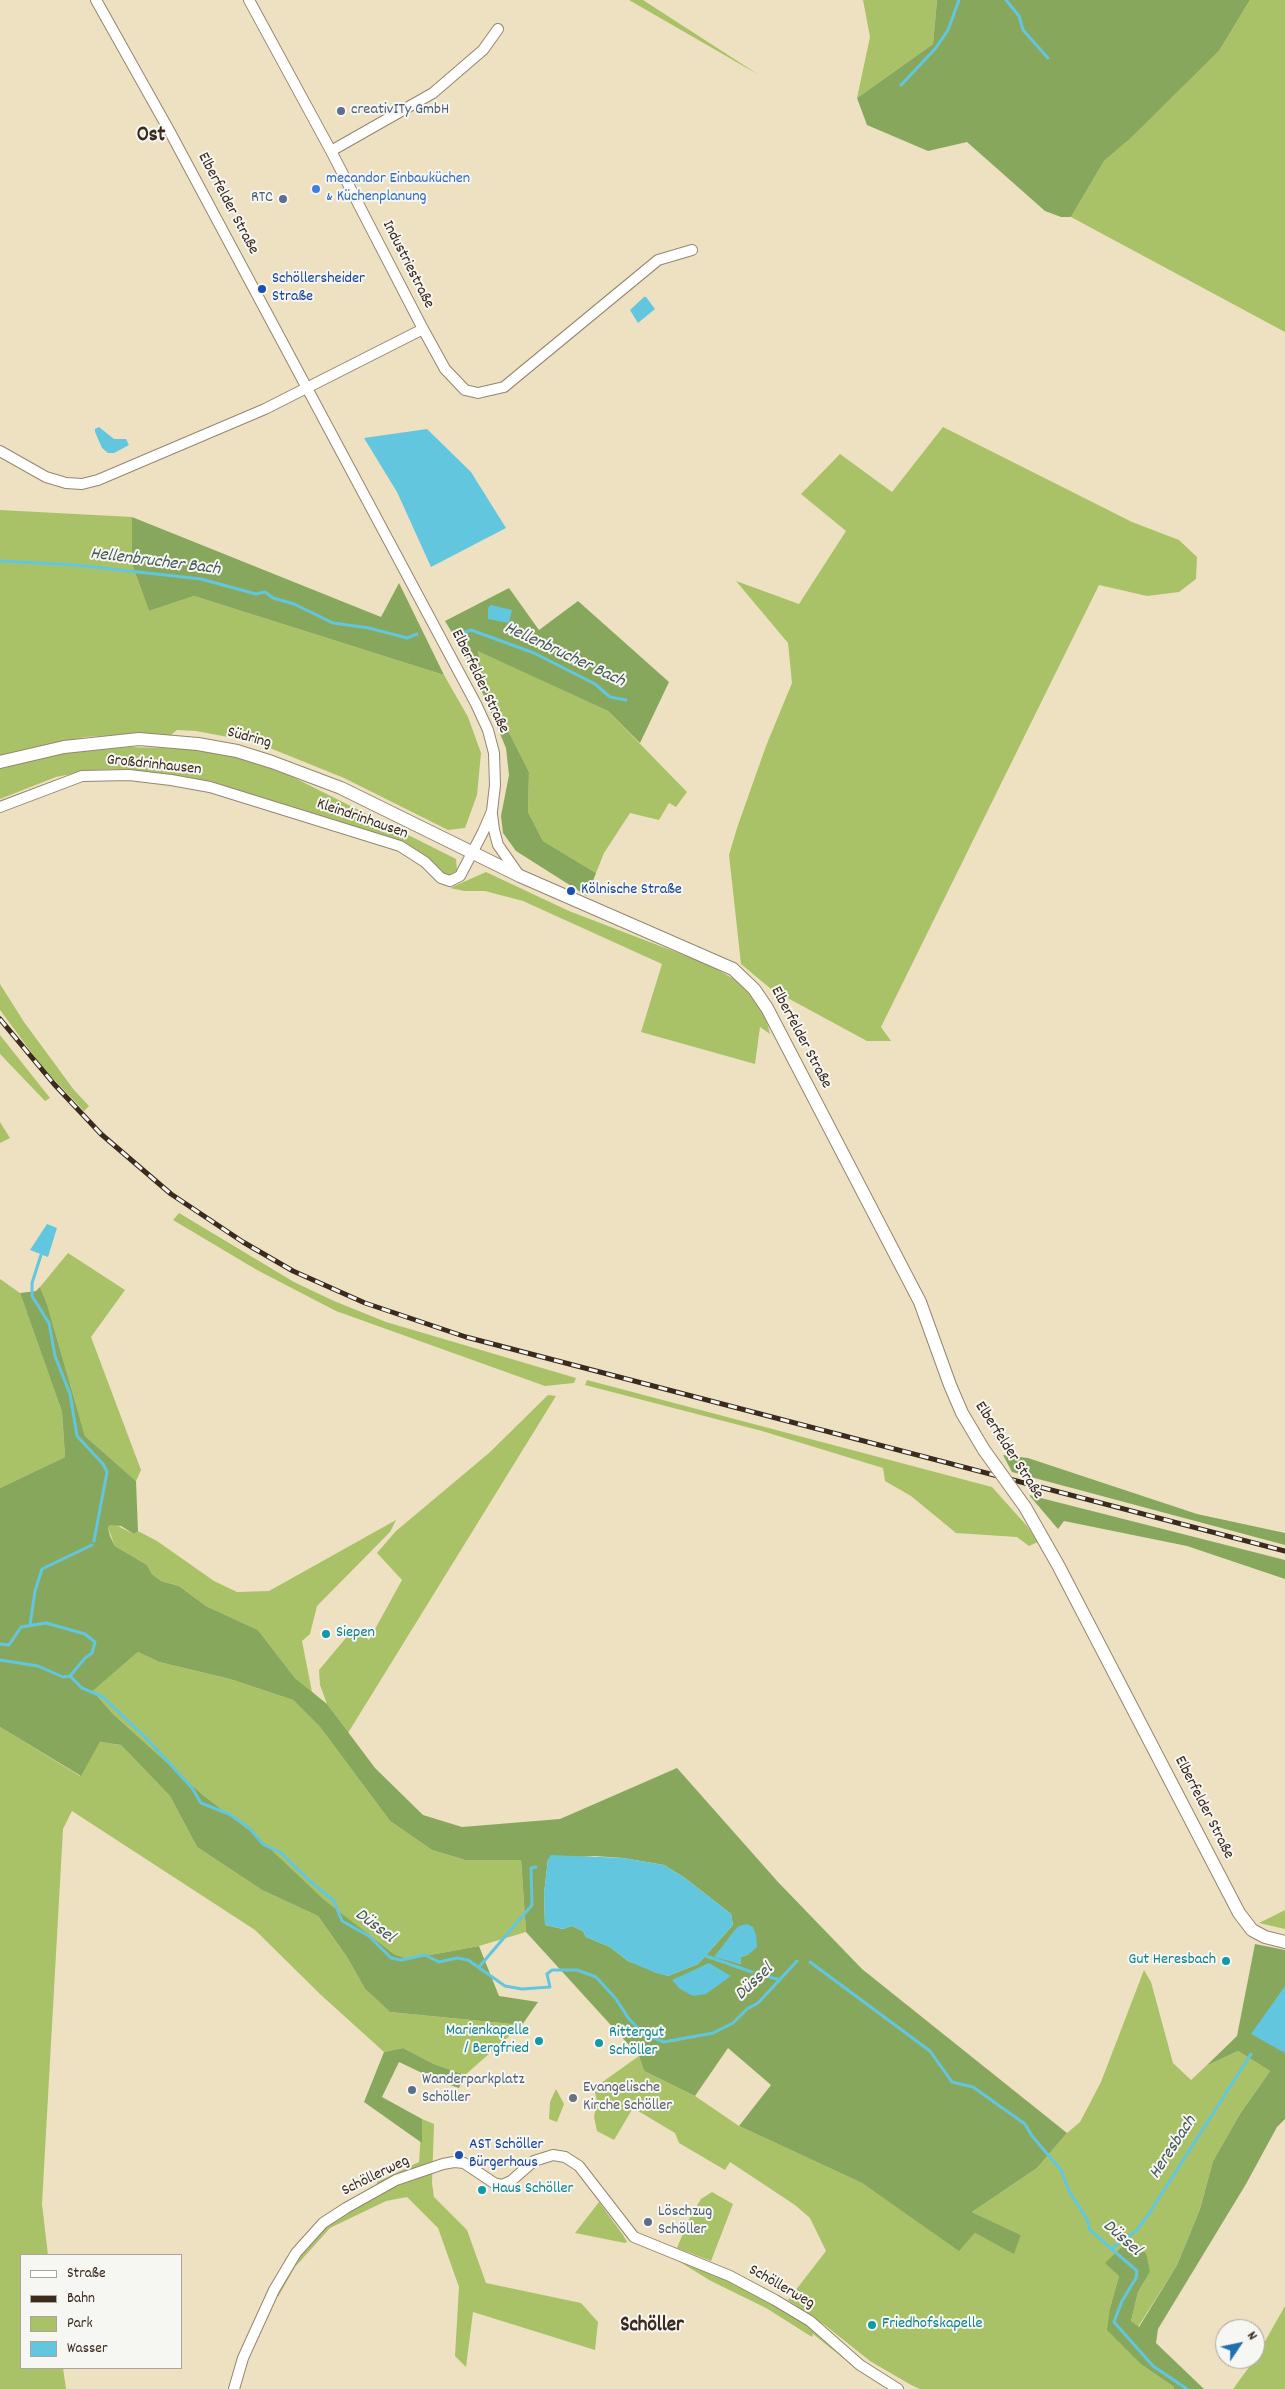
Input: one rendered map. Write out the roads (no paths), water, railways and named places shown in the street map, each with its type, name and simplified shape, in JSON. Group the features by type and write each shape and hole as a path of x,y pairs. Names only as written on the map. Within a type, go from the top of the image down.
{"main road":[{"name":"Südring","path":"0,762 64,747 139,739 198,744 237,751 342,788 472,853"},
{"name":"Elberfelder Straße","path":"472,853 520,876 720,962 733,969 754,988 767,1008 920,1302 950,1385 962,1412 984,1450 1024,1506 1062,1574 1239,1913 1252,1930 1265,1937 1285,1942"}],"street":[{"name":"Elberfelder Straße","path":"96,0 170,132 488,730 496,771 492,811 472,853"},
{"name":"Industriestraße","path":"249,0 331,151 423,329 306,389"},
{"path":"331,151 433,93 484,50 498,30"},
{"path":"423,329 445,369 465,390 478,393 493,391 504,387 541,358 658,260 692,250"},
{"path":"0,451 46,478 66,483 82,484 98,480 190,442 306,389"},
{"name":"Großdrinhausen","path":"0,806 64,781 98,774 171,780 210,787 249,799"},
{"name":"Kleindrinhausen","path":"249,799 400,846 413,853 446,880 457,879 460,876 472,853"},
{"path":"492,811 498,845 520,876"},
{"name":"Schöllerweg","path":"234,2389 242,2358 274,2290 296,2253 323,2223 396,2180 443,2164 464,2163 494,2183 502,2185 511,2181 534,2161 553,2155 565,2157 579,2166 634,2237 730,2276 775,2300 810,2321 860,2365 898,2389"}],"water":[{"path":"644,297 655,309 638,323 630,310"},
{"path":"99,427 114,439 126,439 129,445 114,453 108,453 102,448 95,432 95,429"},
{"path":"427,429 471,472 506,528 431,567 397,492 364,438"},
{"path":"491,605 512,610 509,623 488,619 488,608"},
{"path":"47,1224 57,1228 48,1257 30,1250"},
{"path":"551,1855 623,1858 664,1865 685,1878 731,1914 733,1925 698,1964 668,1976 656,1973 628,1961 610,1947 586,1937 583,1931 572,1926 563,1929 545,1925 544,1894 548,1859"},
{"path":"747,1924 753,1927 757,1947 749,1954 741,1957 741,1964 714,1957 739,1926"},
{"path":"709,1963 731,1976 706,1994 693,1996 680,1989 672,1980"},
{"path":"1285,1986 1285,2053 1251,2034"}],"waterway":[{"path":"901,85 935,49 948,30 959,0"},
{"path":"1006,0 1019,16 1023,30 1048,58"},
{"name":"Hellenbrucher Bach","path":"0,561 75,565 201,579 256,594 265,592 273,598 294,604 333,623 369,628 407,638 417,634"},
{"name":"Hellenbrucher Bach","path":"463,633 471,630 534,653 595,684 610,697 626,700"},
{"path":"41,1255 32,1283 32,1296 49,1323 55,1356 70,1394 77,1436 103,1464 107,1472 94,1541"},
{"path":"30,1625 35,1591 42,1569 92,1545"},
{"name":"Düssel","path":"0,1644 9,1645 21,1627 46,1623 85,1634 95,1642 92,1653 85,1658 70,1676 82,1688 103,1697 147,1739 192,1788 201,1803 229,1814 249,1828 264,1845 280,1852 334,1901 342,1921 369,1936 391,1958 401,1960 425,1955 439,1962 457,1958 468,1960 505,1986 522,1989 550,1987 547,1974 552,1970 577,1970 596,1977 616,1999 629,2019 644,2034 664,2042 713,2033 733,2023 747,2009 758,2003 797,1961"},
{"path":"0,1660 38,1666 63,1677 70,1676"},
{"path":"479,1967 532,1905 531,1868 536,1867"},
{"path":"703,1955 752,1972"},
{"name":"Düssel","path":"810,1962 930,2051 952,2082 973,2087 1025,2124 1032,2136 1061,2170 1069,2191 1087,2219 1090,2230 1137,2271 1136,2278 1122,2301 1114,2322 1153,2366 1187,2389"},
{"path":"759,1974 780,1980"},
{"name":"Heresbach","path":"1111,2249 1136,2231 1148,2215 1251,2054"}],"railway":[{"path":"0,1019 54,1084 101,1134 171,1194 243,1242 293,1271 365,1303 466,1337 1285,1551"}],"place":[{"name":"creativITy GmbH","path":"341,111"},
{"name":"mecandor Einbauküchen & Küchenplanung","path":"316,189"},
{"name":"RTC","path":"283,199"},
{"name":"Schöllersheider Straße","path":"262,289"},
{"name":"Kölnische Straße","path":"571,891"},
{"name":"Siepen","path":"326,1634"},
{"name":"Gut Heresbach","path":"1226,1961"},
{"name":"Marienkapelle / Bergfried","path":"539,2041"},
{"name":"Rittergut Schöller","path":"599,2043"},
{"name":"Wanderparkplatz Schöller","path":"412,2090"},
{"name":"Evangelische Kirche Schöller","path":"573,2098"},
{"name":"AST Schöller Bürgerhaus","path":"459,2155"},
{"name":"Haus Schöller","path":"482,2190"},
{"name":"Löschzug Schöller","path":"648,2222"},
{"name":"Friedhofskapelle","path":"872,2325"}],"district":[{"name":"Ost","path":"151,137"},
{"name":"Schöller","path":"652,2327"}]}
